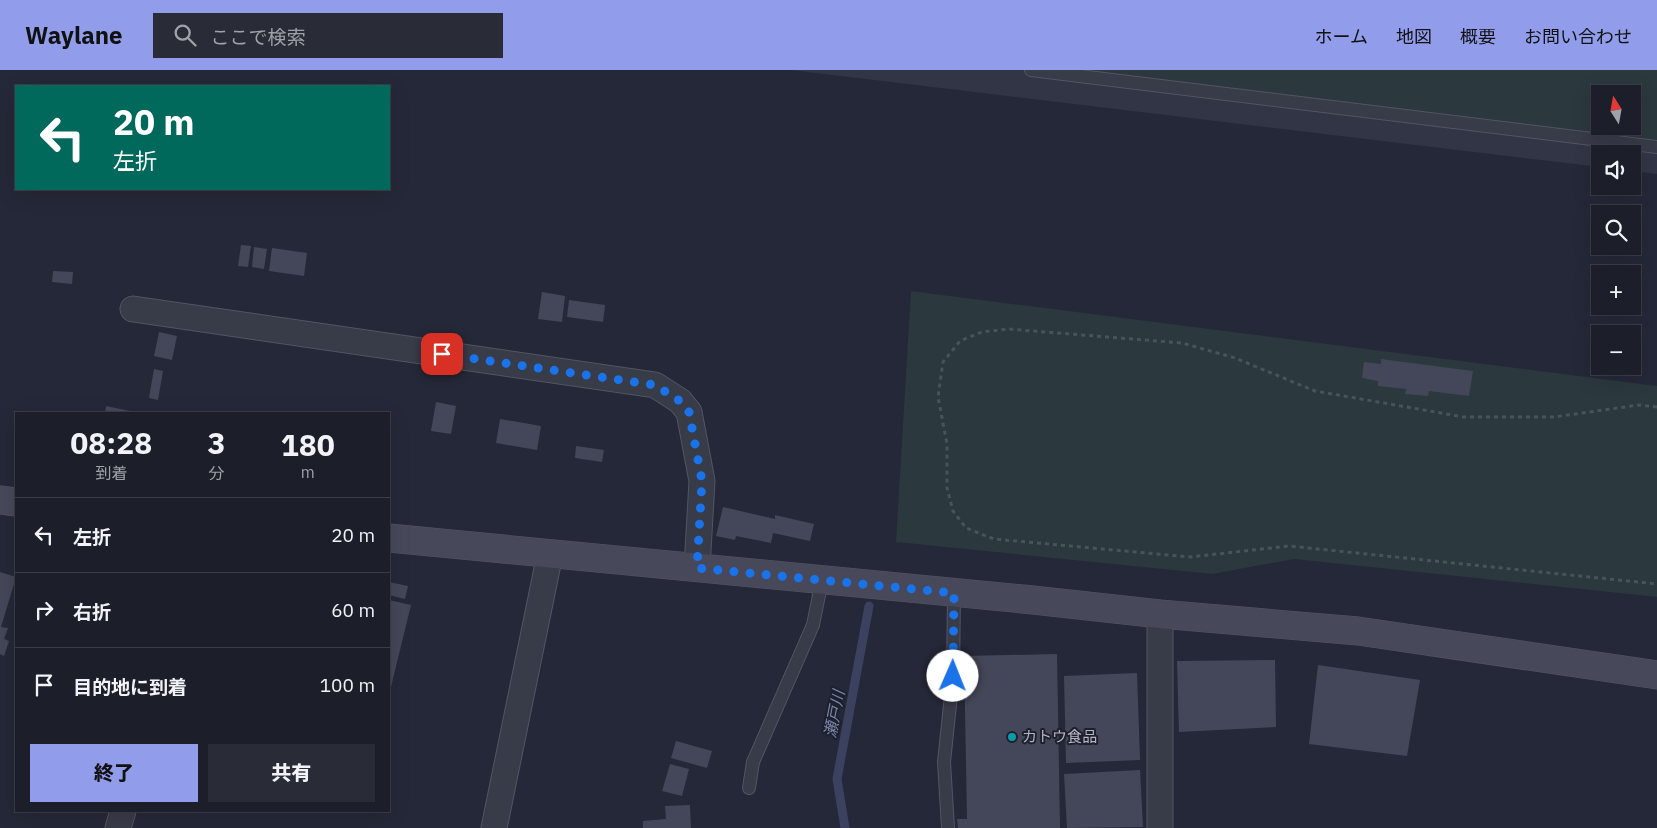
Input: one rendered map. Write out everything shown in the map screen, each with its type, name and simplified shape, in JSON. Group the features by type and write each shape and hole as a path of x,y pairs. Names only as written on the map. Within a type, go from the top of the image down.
{"street":[{"path":"132,309 655,385 680,401 689,412 702,481 697,568"},
{"path":"0,500 15,502"},
{"path":"390,538 1160,614 1358,631 1657,675"},
{"path":"494,828 550,554"},
{"path":"1160,614 1160,828"},
{"path":"118,828 123,812"}],"lane":[{"path":"1030,70 1657,147"},
{"path":"750,788 753,762 813,625 822,580"},
{"path":"948,828 944,762 953,676 954,593"}],"path":[{"path":"1657,407 1640,406 1554,417 1464,416 1315,391 1235,358 1182,343 1008,329 982,332 960,341 943,362 938,397 947,444 948,488 953,511 966,528 994,539 1190,557 1289,546 1657,584"}],"shaded area":[{"path":"791,70 1657,70 1657,174 1641,172 1641,145 1591,145 1591,166"},
{"path":"1099,70 1657,70 1657,140 1617,135 1641,135 1641,85 1591,85 1591,132"},
{"path":"911,291 1657,386 1657,597 1294,559 1212,574 896,542"}],"building":[{"path":"241,245 251,246 248,267 238,266"},
{"path":"254,247 267,249 264,269 252,267"},
{"path":"272,248 307,253 304,276 269,271"},
{"path":"53,271 73,272 72,284 52,282"},
{"path":"542,292 565,296 562,322 538,319"},
{"path":"569,300 605,305 603,322 567,317"},
{"path":"159,332 177,336 172,360 154,356"},
{"path":"1381,359 1473,371 1469,396 1429,391 1428,396 1405,394 1406,389 1378,386 1378,381 1362,378 1364,362 1381,364"},
{"path":"154,369 163,371 158,400 149,398"},
{"path":"436,402 456,406 451,434 431,431"},
{"path":"106,406 135,412 105,412"},
{"path":"500,419 541,426 537,450 496,443"},
{"path":"576,446 604,450 602,462 575,458"},
{"path":"723,507 775,519 775,515 814,524 810,541 773,533 771,543 736,536 735,540 716,536"},
{"path":"0,572 15,577 15,580 1,627 8,628 4,639 9,641 4,656 0,654"},
{"path":"390,582 408,586 405,599 390,595"},
{"path":"390,600 411,605 390,691"},
{"name":"カトウ食品","path":"1057,654 1060,828 958,828 957,819 967,819 964,656"},
{"path":"1275,660 1276,727 1179,732 1177,661"},
{"path":"1318,665 1420,680 1407,756 1309,744"},
{"path":"1137,673 1140,760 1066,763 1064,676"},
{"path":"676,741 712,751 707,768 671,758"},
{"path":"670,764 689,769 682,796 662,791"},
{"path":"1140,770 1143,827 1067,828 1064,774"},
{"path":"690,805 691,828 643,828 643,821 666,819 665,806"}],"waterway":[{"name":"瀬戸川","path":"845,828 837,779 869,606"}],"place":[{"name":"カトウ食品","path":"1012,737"}],"route":[{"path":"442,354 655,385 668,393 680,401 689,412 702,481 697,568 954,593 953,676"}]}
